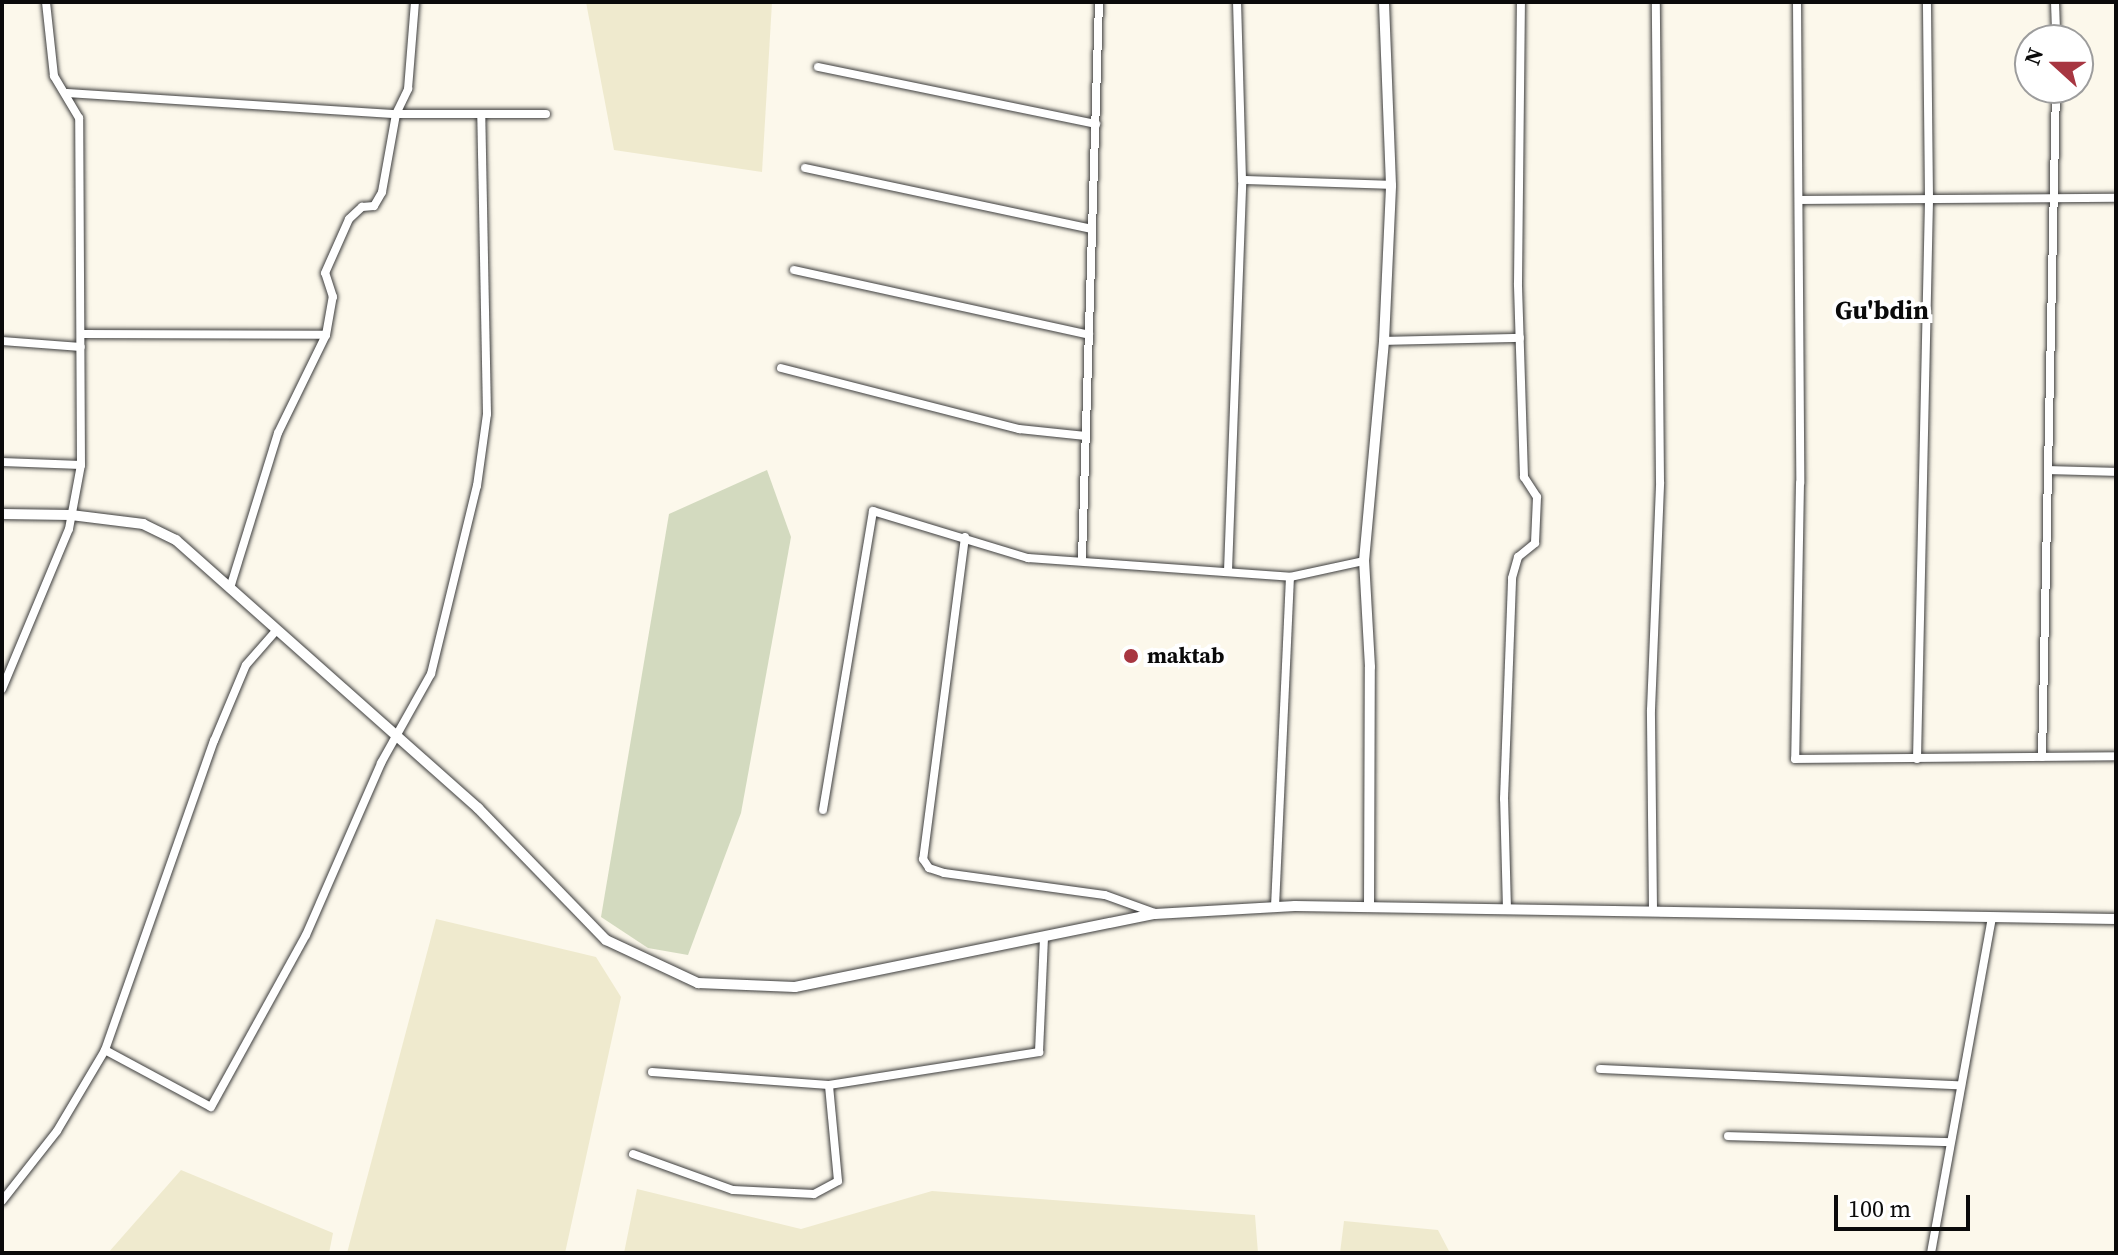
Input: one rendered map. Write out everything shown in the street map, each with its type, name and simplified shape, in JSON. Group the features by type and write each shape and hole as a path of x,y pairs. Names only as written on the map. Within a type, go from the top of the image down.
{"street":[{"path":"2,689 71,515 81,465 79,118 67,93 54,76 46,2"},
{"path":"230,588 278,433 326,335 333,297 325,273 349,219 362,207 374,206 382,192 396,114 408,89 415,2"},
{"path":"1082,558 1099,2"},
{"path":"1228,571 1242,180 1237,2"},
{"path":"1369,904 1370,667 1364,561 1384,341 1391,185 1384,2"},
{"path":"1507,910 1504,799 1512,578 1518,557 1535,543 1537,497 1524,477 1520,338 1521,2"},
{"path":"1653,910 1651,710 1660,482 1656,2"},
{"path":"1797,2 1800,200 1795,759 2116,756"},
{"path":"1917,759 1929,199 1927,2"},
{"path":"2055,2 2056,24"},
{"path":"818,67 1096,124"},
{"path":"67,93 396,114 546,114"},
{"path":"2042,757 2057,198 2056,104"},
{"path":"105,1050 211,1107 306,935 398,735 431,674 452,602 487,414 481,114"},
{"path":"805,168 1092,229"},
{"path":"1242,180 1391,185"},
{"path":"1800,200 2116,198"},
{"path":"794,270 1089,335"},
{"path":"81,334 326,335"},
{"path":"1384,341 1520,338"},
{"path":"2,341 81,347"},
{"path":"781,368 1019,429 1086,436"},
{"path":"2,462 81,465"},
{"path":"2050,470 2116,472"},
{"path":"823,810 873,511 1028,558 1082,558 1290,577 1364,561"},
{"path":"2,514 71,515 143,524 176,540 275,632 398,735 606,940 698,983 795,987 1155,914 1275,907 1369,904 1507,910 2116,919"},
{"path":"965,537 923,859 929,868 944,873 1105,895 1155,914"},
{"path":"1275,907 1290,577"},
{"path":"2,1201 57,1131 105,1050 214,741 246,665 275,632"},
{"path":"1931,1253 1959,1085 1992,917"},
{"path":"652,1072 829,1085 1039,1052 1044,936"},
{"path":"1600,1069 1959,1085"},
{"path":"633,1154 733,1190 814,1194 838,1181 829,1085"},
{"path":"1728,1136 1949,1142"}],"shaded area":[{"path":"586,2 772,2 762,172 614,150"},
{"path":"436,919 596,957 621,997 565,1253 347,1253"},
{"path":"181,1170 333,1233 329,1253 108,1253"},
{"path":"637,1189 801,1229 932,1191 1255,1215 1258,1253 624,1253"},
{"path":"1344,1221 1438,1230 1450,1253 1340,1253"}],"green space":[{"path":"767,470 791,537 741,813 688,955 648,948 601,917 669,514"}],"place":[{"name":"maktab","path":"1131,656"}],"district":[{"name":"Gu'bdin","path":"1882,311"}]}
